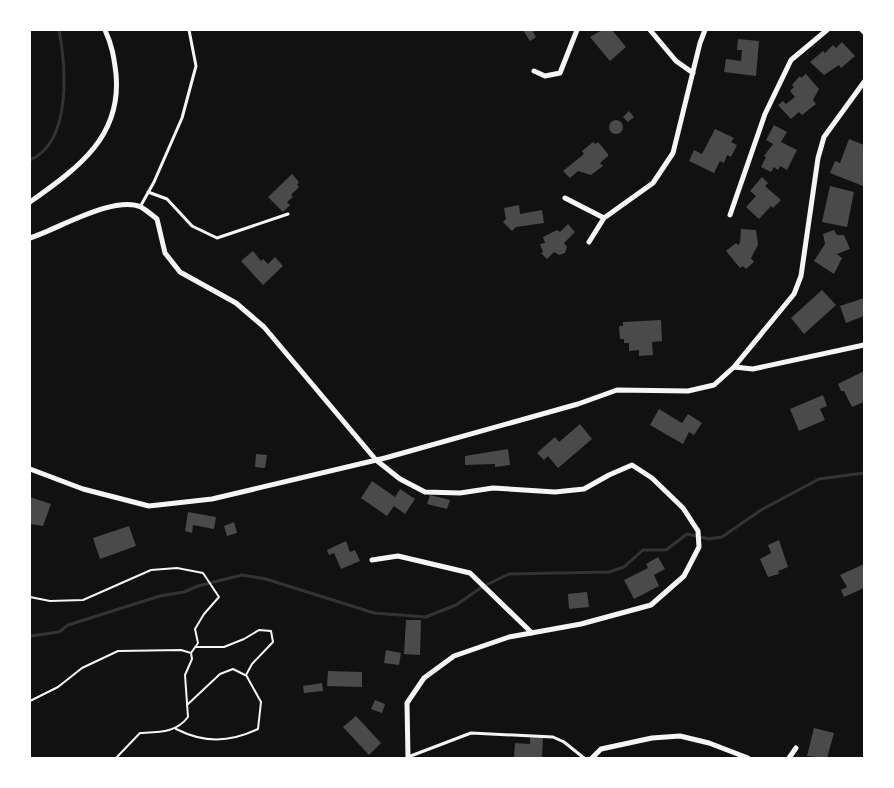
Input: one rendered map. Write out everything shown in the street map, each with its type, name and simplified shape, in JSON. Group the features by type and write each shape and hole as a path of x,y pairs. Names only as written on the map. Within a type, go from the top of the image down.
{"street":[{"path":"30,202 67,176 99,144 111,123 117,86 113,46 105,30"},
{"path":"534,71 545,76 560,73 577,30"},
{"path":"650,30 676,61 693,73"},
{"path":"589,242 604,218 653,183 673,153 705,30"},
{"path":"730,215 765,114 791,60 827,30"},
{"path":"30,469 83,489 149,506 212,499 376,460 578,404 617,390 688,391 714,385 734,367 794,294 801,276 818,158 824,137 864,82"},
{"path":"565,198 604,218"},
{"path":"30,238 51,232 90,212 114,205 140,206 157,219 165,253 180,272 236,303 264,327 376,460 400,479 425,492 460,493 493,488 555,492 584,489 632,465 652,478 683,508 698,531 699,547 684,576 651,605 581,624 509,638 454,656 424,678 407,704 408,758"},
{"path":"734,367 753,369 864,345"},
{"path":"372,560 398,556 419,563 446,566 470,573 532,633"},
{"path":"592,758 601,749 652,738 680,736 709,743 748,758"},
{"path":"789,758 796,748"}],"lane":[{"path":"140,206 182,118 196,66 188,30"},
{"path":"148,192 167,199 192,226 217,238 288,214"},
{"path":"408,758 472,733 553,737 564,742 584,758"}],"path":[{"path":"30,597 50,601 83,600 151,570 177,568 203,573 219,597 204,614 195,629 198,643 191,653 192,659 185,675 188,717 181,726 170,731 140,733 116,758"},
{"path":"195,647 224,647 244,639 259,630 271,631 273,642 252,664 246,675"},
{"path":"30,700 58,687 82,668 118,651 181,650 191,653"},
{"path":"176,728 194,738 219,740 246,735 258,729 260,702 246,675 233,669 220,674 187,705"}],"building":[{"path":"523,30 537,30 533,32 536,37 530,41"},
{"path":"602,30 612,30 626,47 610,61 590,37"},
{"path":"738,39 759,41 756,76 724,72 726,59 741,61 742,50 737,50"},
{"path":"842,42 855,56 841,68 839,65 824,75 810,62 823,51 825,53 833,45 836,48"},
{"path":"806,74 819,89 813,100 816,104 802,115 799,112 791,119 778,105 783,101 786,104 795,97 790,91 794,87 792,85 800,76 801,78"},
{"path":"629,111 634,117 628,122 623,117"},
{"path":"616,120 621,122 623,127 621,132 616,134 611,132 609,127 611,122"},
{"path":"774,125 787,132 781,142 797,150 787,170 780,166 778,170 774,167 771,172 761,167 766,157 764,156 773,144 766,140"},
{"path":"715,129 734,138 731,142 737,145 731,157 727,155 724,163 720,161 714,173 689,161 694,150 702,154"},
{"path":"849,139 864,145 863,186 830,173 835,161 840,163"},
{"path":"593,142 595,144 598,142 608,154 600,163 603,166 591,175 578,171 570,178 563,171 584,154 582,151"},
{"path":"292,174 299,182 297,185 299,187 291,195 293,197 287,202 290,205 283,212 268,197"},
{"path":"762,177 768,183 765,186 781,200 773,208 771,206 759,219 746,207 756,196 750,191"},
{"path":"830,186 854,192 847,227 822,222"},
{"path":"519,205 520,214 542,210 544,223 516,227 512,231 503,222 506,219 504,208"},
{"path":"568,224 575,232 564,243 567,247 565,253 559,255 554,252 547,259 541,253 543,252 540,244 545,243 543,237 557,230 560,232"},
{"path":"741,229 756,230 758,245 751,258 754,262 746,269 743,266 740,268 726,251 736,243 738,245 740,243"},
{"path":"834,230 837,235 844,235 850,249 837,254 842,258 834,274 814,261 825,244 823,234"},
{"path":"253,251 261,261 263,259 268,264 275,257 283,266 263,285 241,261"},
{"path":"822,290 836,305 804,334 791,318"},
{"path":"864,298 864,316 846,323 840,306"},
{"path":"661,320 662,341 652,342 653,355 639,356 639,350 629,351 629,343 624,343 624,339 620,339 619,326 623,326 623,322"},
{"path":"864,371 864,402 852,407 838,384"},
{"path":"823,395 827,406 820,409 825,420 799,431 790,409"},
{"path":"659,409 682,423 688,414 702,423 694,435 689,432 683,444 650,425"},
{"path":"580,424 592,439 558,468 548,456 544,460 537,453 555,437 559,442"},
{"path":"508,449 510,465 495,467 495,464 465,465 465,456"},
{"path":"256,454 267,455 265,468 255,467"},
{"path":"372,481 395,497 400,489 415,499 405,514 394,506 387,516 361,498"},
{"path":"430,495 450,500 447,509 427,504"},
{"path":"30,497 51,504 43,526 30,524"},
{"path":"188,512 216,517 214,529 193,525 192,533 185,531"},
{"path":"234,522 237,533 227,536 224,526"},
{"path":"129,526 136,546 100,559 93,538"},
{"path":"779,540 788,567 778,571 779,574 768,577 760,559 771,553 768,545"},
{"path":"346,541 350,552 355,550 360,561 341,569 334,553 329,555 327,550"},
{"path":"658,557 665,569 654,575 659,586 634,599 624,580 648,568 646,564"},
{"path":"864,564 864,588 844,597 841,590 847,587 840,575"},
{"path":"587,592 589,607 569,609 568,594"},
{"path":"406,620 421,620 420,655 404,654"},
{"path":"386,650 401,653 399,665 384,663"},
{"path":"328,671 362,672 362,687 327,686"},
{"path":"322,683 323,691 304,693 303,686"},
{"path":"375,700 385,704 382,713 371,709"},
{"path":"356,716 381,743 369,755 343,727"},
{"path":"814,728 834,733 827,758 807,756"},
{"path":"530,736 543,737 542,758 514,758 515,743 530,744"}],"waterway":[{"path":"30,160 44,151 53,137 59,121 64,83 59,30"},
{"path":"30,636 59,632 68,625 160,596 184,592 198,586 242,575 266,579 374,613 426,617 456,605 482,587 509,574 609,572 624,567 643,550 666,550 687,534 709,539 722,537 761,510 819,479 864,473"}]}
